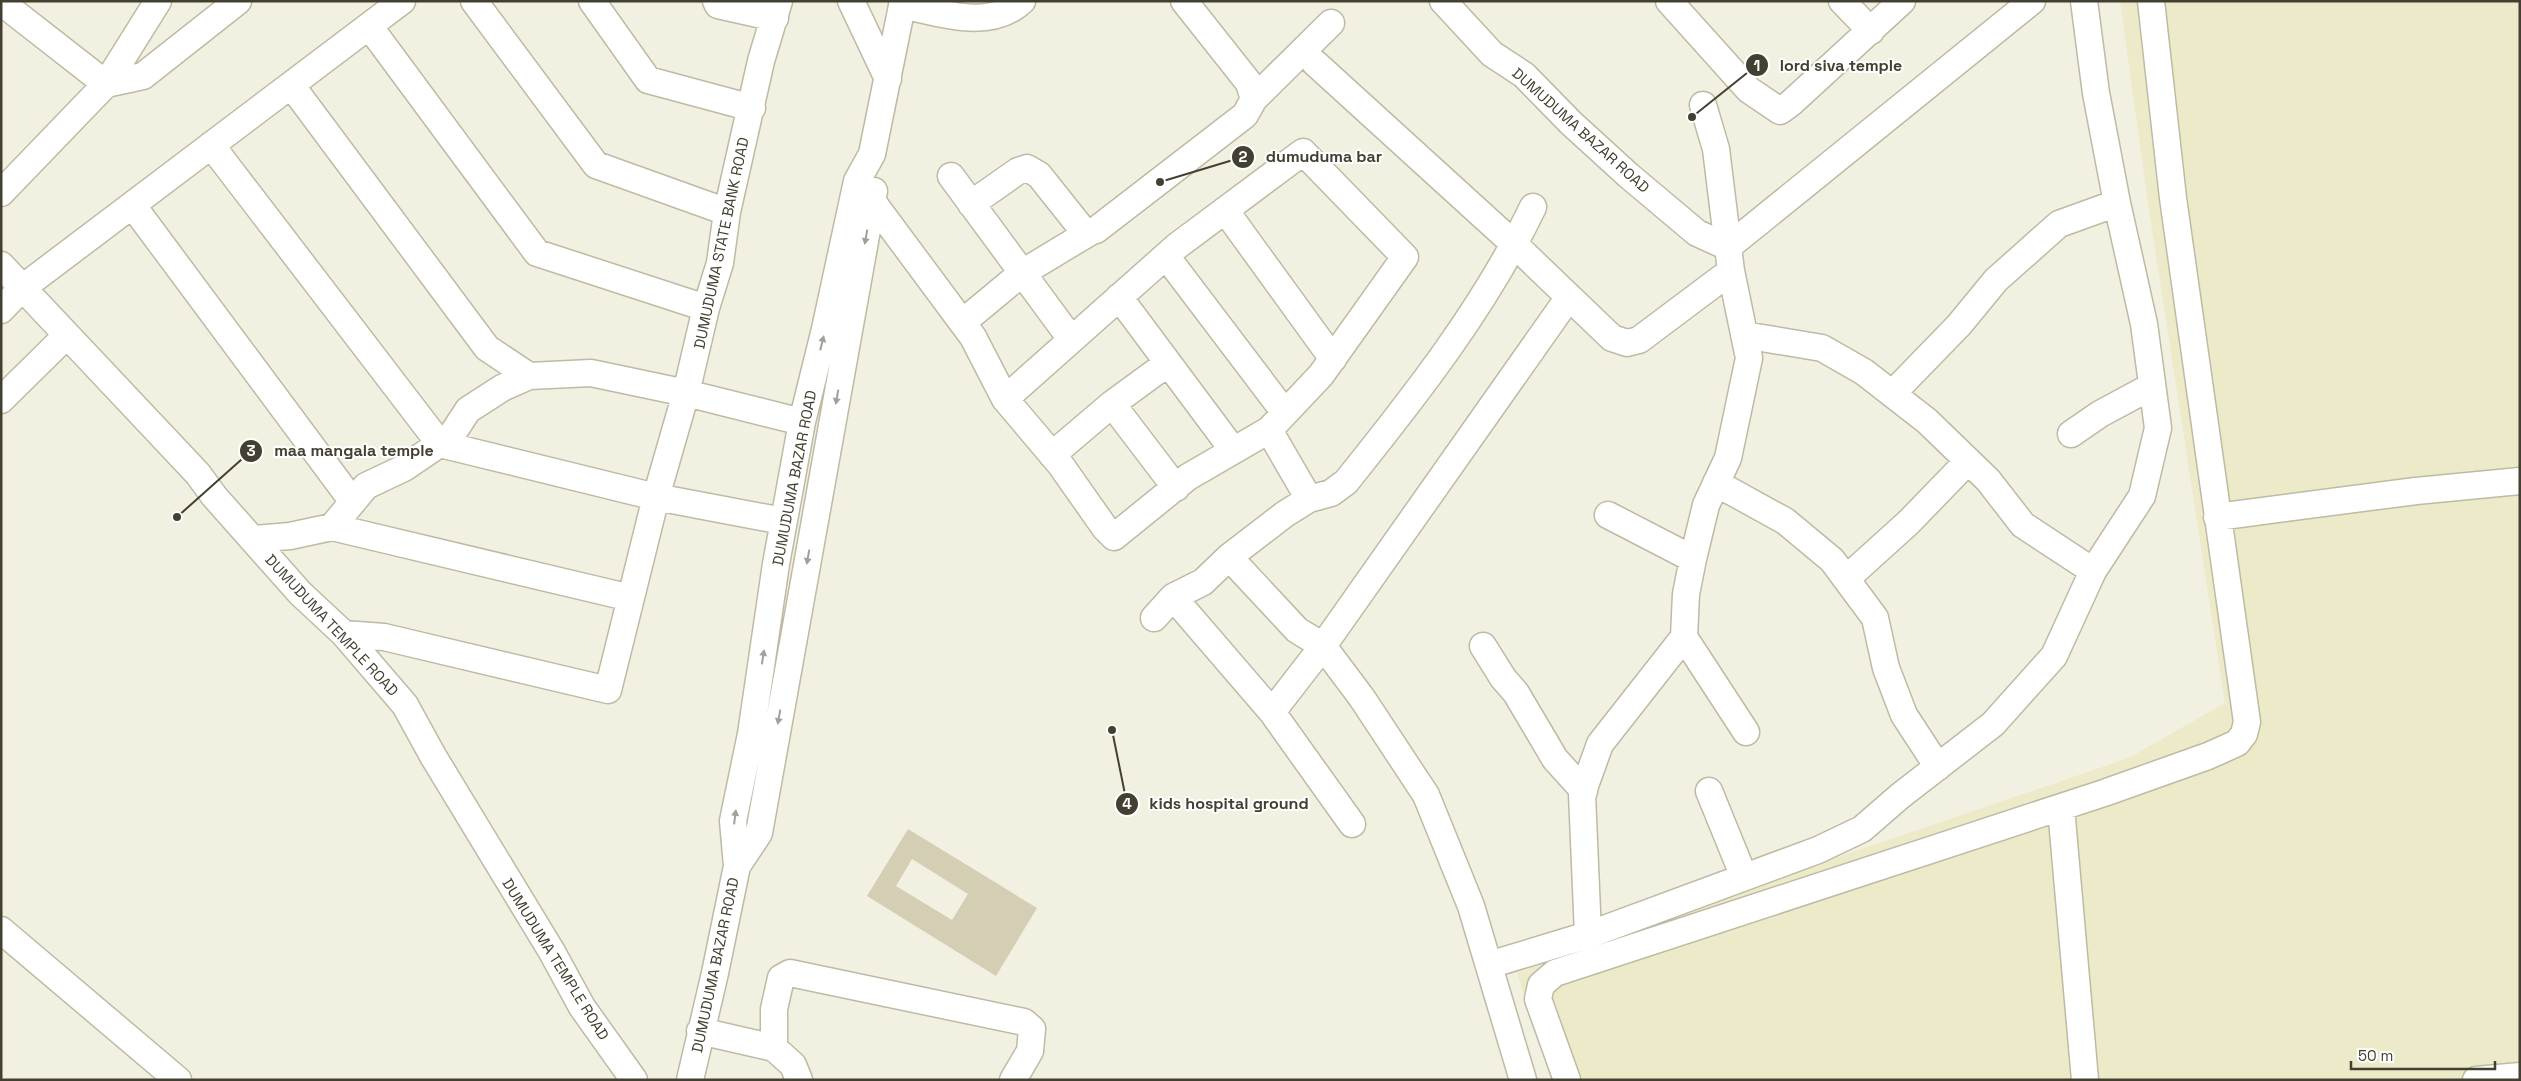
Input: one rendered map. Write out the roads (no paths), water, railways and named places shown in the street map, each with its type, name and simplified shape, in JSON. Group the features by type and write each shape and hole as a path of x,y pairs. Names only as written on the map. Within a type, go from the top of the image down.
{"street":[{"path":"1,193 106,84 158,1"},
{"path":"106,84 143,76 238,1"},
{"path":"1,310 21,289 402,1"},
{"path":"474,1 596,165 727,212"},
{"path":"592,1 648,80 752,108"},
{"path":"716,1 718,5 777,10"},
{"path":"851,1 888,79"},
{"name":"DUMUDUMA BAZAR ROAD","path":"690,1080 737,866 733,821 751,734 783,521 802,422 825,329 857,181 872,154 903,3 976,10 991,17 1015,8 1022,1"},
{"path":"1184,1 1249,83 1254,99"},
{"name":"DUMUDUMA BAZAR ROAD","path":"1443,1 1492,54 1524,75 1571,123 1628,175 1729,259"},
{"path":"1669,1 1749,90 1780,111 1871,31 1902,1"},
{"path":"1842,1 1871,31"},
{"path":"1315,63 1515,245 1612,338 1627,343 1639,340 1729,259 2032,1"},
{"path":"1488,965 1588,935 1818,850 1862,829 1993,724 2054,656 2093,572 2142,496 2158,428 2144,324 2117,203 2096,93 2084,1"},
{"path":"1567,1080 1538,999 1541,985 1555,973 2061,808 2208,756 2237,743 2244,734 2248,722 2217,517 2173,198 2151,1"},
{"path":"1,2 106,84"},
{"name":"DUMUDUMA STATE BANK ROAD","path":"344,634 384,637 608,690 656,497 686,393 706,308 720,263 727,212 752,108 761,61 777,10"},
{"path":"963,322 1022,273 1096,230 1245,115 1254,99 1331,23"},
{"path":"369,26 537,253 706,308"},
{"path":"291,85 487,348 529,376"},
{"path":"1588,935 1584,791 1600,744 1684,637 1686,594 1706,505 1728,458 1749,358 1729,259 1716,149 1703,105"},
{"path":"211,145 440,444 656,497 783,521"},
{"path":"872,201 973,336 1006,399 1052,455 1114,537 1188,477 1277,421 1321,375 1405,257 1303,152 1166,256 1006,399"},
{"path":"737,866 759,833 875,187 872,154"},
{"path":"971,204 1018,171 1027,168 1039,176 1082,229 1090,232"},
{"path":"950,176 1071,339"},
{"path":"1892,394 1959,325 1996,280 2059,224 2117,203"},
{"path":"133,206 353,502"},
{"path":"1154,618 1173,597 1203,582 1229,557 1285,514 1309,499 1331,493 1346,482 1420,391 1515,245 1533,208"},
{"path":"1225,210 1333,359"},
{"path":"1166,256 1277,421 1309,499"},
{"name":"DUMUDUMA TEMPLE ROAD","path":"1,266 198,474 214,496 300,593 344,634 405,705 433,756 460,798 582,1007 634,1080"},
{"path":"1119,296 1233,450"},
{"path":"1272,712 1322,646 1569,297"},
{"path":"1744,335 1822,348 1864,372 1927,421 1988,480 2023,525 2093,572"},
{"path":"1,400 66,336"},
{"path":"1052,455 1112,404 1168,363"},
{"path":"332,527 366,486 404,468 452,436 468,410 502,388 529,376 591,373 686,393 802,422"},
{"path":"2072,434 2100,414 2152,386"},
{"path":"1112,404 1176,488"},
{"path":"1846,579 1909,522 1968,461"},
{"path":"2217,517 2416,491 2520,481"},
{"path":"1716,483 1785,521 1832,560 1875,618 1886,668 1904,715 1938,767"},
{"path":"1608,515 1694,559"},
{"path":"254,539 290,536 332,527 631,598"},
{"path":"1229,557 1297,630 1322,646 1362,698 1426,795 1471,906 1523,1080"},
{"path":"1173,597 1272,712 1352,824"},
{"path":"1684,637 1746,732"},
{"path":"1483,646 1503,678 1516,692 1555,759 1584,791"},
{"path":"1709,791 1744,877"},
{"path":"2061,808 2085,1080"},
{"path":"1,930 178,1080"},
{"path":"774,1048 774,1009 781,978 790,973 1024,1022 1032,1029 1030,1051 1013,1080"},
{"path":"700,1031 774,1048 793,1065 799,1080"},
{"path":"2476,1080 2520,1076"}],"place":[{"name":"lord siva temple","path":"1692,117"},
{"name":"dumuduma bar","path":"1160,182"},
{"name":"maa mangala temple","path":"177,517"},
{"name":"kids hospital ground","path":"1112,730"}]}
